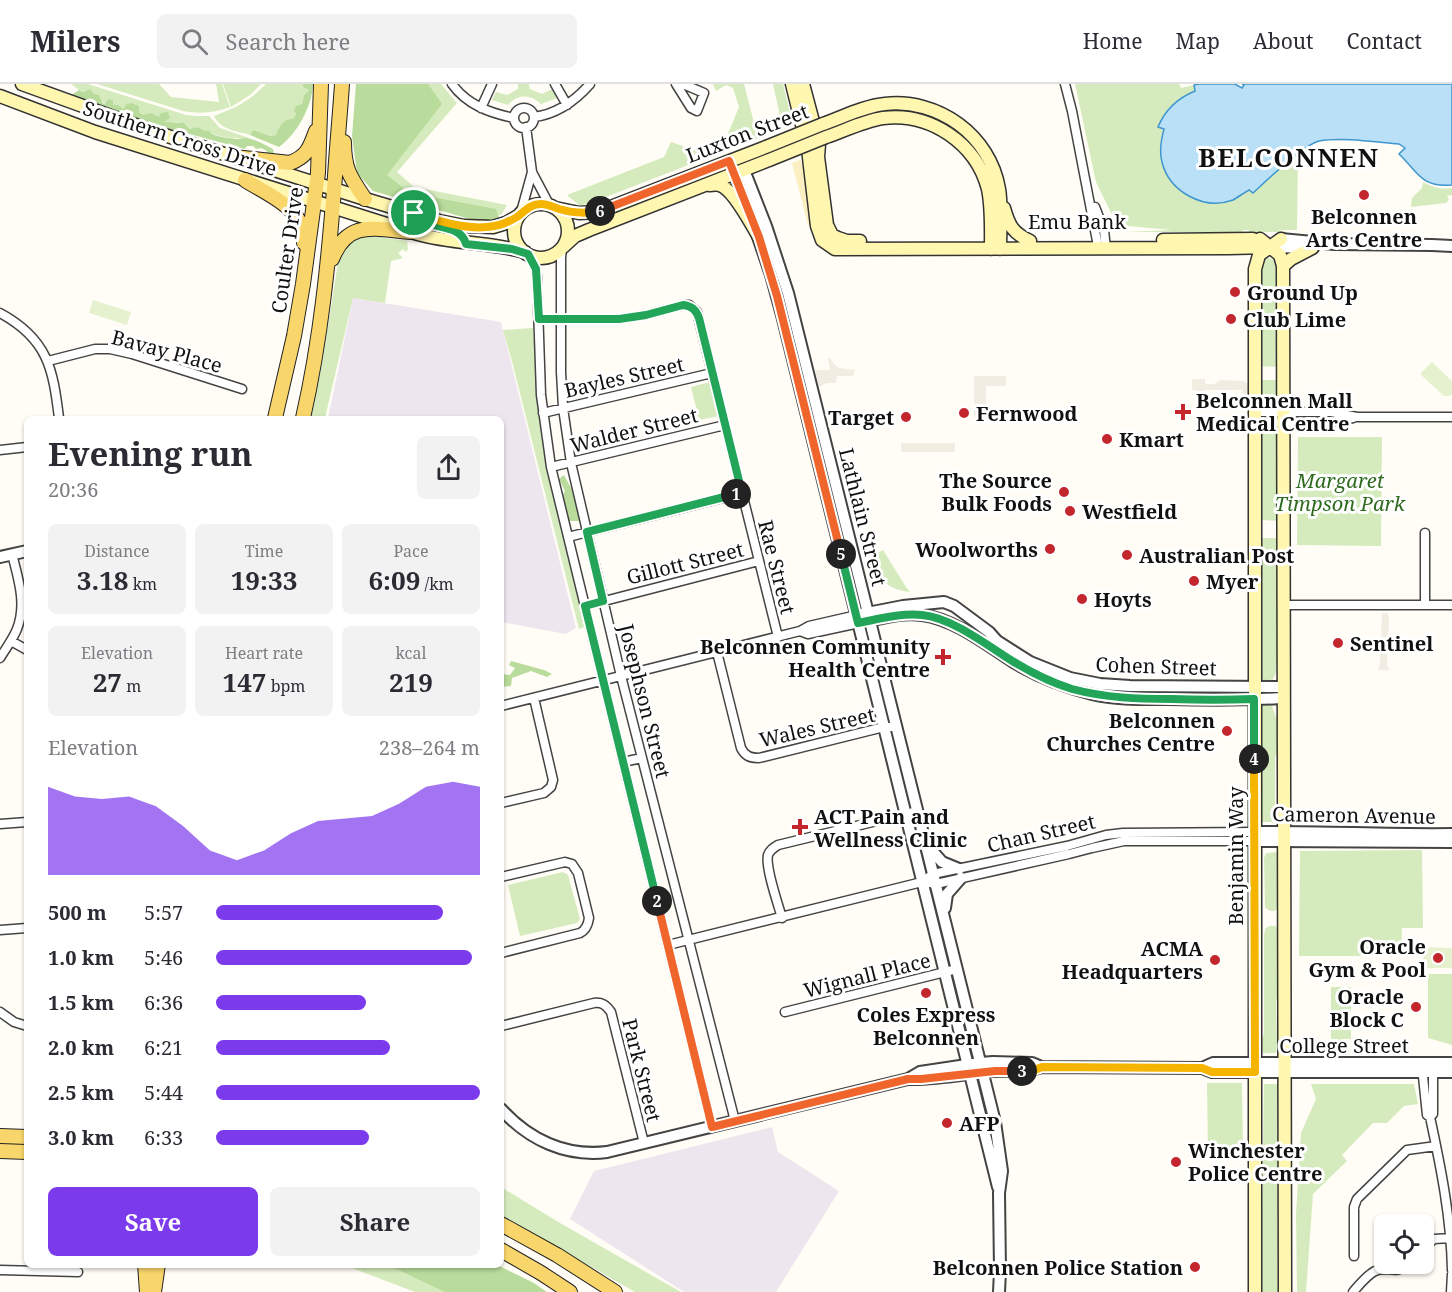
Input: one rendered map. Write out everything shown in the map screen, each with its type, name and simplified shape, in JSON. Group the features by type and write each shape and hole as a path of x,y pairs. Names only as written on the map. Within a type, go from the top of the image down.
{"main road":[{"name":"Southern Cross Drive","path":"22,84 153,131 317,183"},
{"name":"Coulter Drive","path":"275,416 294,336 317,183 321,84"},
{"name":"Coulter Drive","path":"303,416 317,349 327,270 342,84"},
{"name":"Emu Bank","path":"792,84 808,149 817,226 822,240 835,249 1265,243"},
{"name":"Emu Bank","path":"803,84 819,144 818,157 827,225 832,235 847,241 995,245 1030,241 1229,248 1281,239"},
{"name":"Southern Cross Drive","path":"0,96 94,132 314,202"},
{"name":"Luxton Street","path":"552,207 579,213 598,212 869,107 882,104 909,104 934,110 956,121 974,137 989,159 999,190 995,245"},
{"path":"340,110 348,172 365,199"},
{"name":"Luxton Street","path":"562,247 575,236 826,137 874,119 885,118 911,118 925,122 948,133 969,151 982,172 987,186 995,245"},
{"path":"234,157 283,163 298,160 309,149 320,121"},
{"path":"148,149 153,131"},
{"path":"734,159 739,172"},
{"path":"245,180 284,204 300,221 304,236 303,284"},
{"path":"314,202 436,239 512,249 537,258 555,254 567,237 567,225 563,215 552,207 535,205 506,223 493,227 464,226 439,221 317,183"},
{"path":"685,193 708,185 719,185 726,188 736,198 759,237"},
{"path":"999,190 1009,224 1018,236 1030,241"},
{"path":"414,213 428,223 457,232 464,237 466,244"},
{"path":"520,214 514,225 514,236 518,245 526,253"},
{"path":"327,270 336,248 350,233 367,229 411,232"},
{"path":"1255,269 1265,243 1280,255 1284,266 1285,1292"},
{"path":"1229,248 1243,254 1255,269"},
{"path":"1284,266 1291,259 1312,248"},
{"name":"Benjamin Way","path":"1255,269 1256,1292"},
{"path":"0,1136 24,1137"},
{"path":"0,1151 24,1152"},
{"path":"504,1226 557,1255 615,1292"},
{"path":"504,1252 570,1292"},
{"path":"145,1268 147,1292"},
{"path":"154,1292 157,1268"}],"street":[{"path":"452,84 467,99 481,108 514,118"},
{"path":"481,108 492,84"},
{"path":"555,84 567,105"},
{"path":"534,117 551,113 567,105 590,84"},
{"path":"676,84 691,108 697,111 704,93 683,84"},
{"path":"1065,84 1102,245"},
{"path":"525,108 531,111 534,117 532,124 526,128 518,126 514,118 517,110 525,108"},
{"path":"526,128 532,172 552,207"},
{"path":"520,214 532,172"},
{"name":"Lathlain Street","path":"739,172 783,319 999,1193"},
{"name":"Lathlain Street","path":"739,172 766,226 788,293 995,1122 1002,1172 999,1193 999,1292"},
{"name":"Emu Bank","path":"1281,239 1334,244 1452,246"},
{"name":"Emu Bank","path":"1265,243 1312,248 1334,244"},
{"name":"Josephson Street","path":"562,247 561,372 563,408 571,463 621,676 735,1121"},
{"name":"Josephson Street","path":"526,253 536,269 543,413 550,467 712,1127"},
{"name":"Rae Street","path":"539,319 619,319 646,315 683,305 688,305 697,312 778,637"},
{"path":"0,313 16,322 30,334 48,361 55,383 59,416"},
{"name":"Bavay Place","path":"48,361 95,349 117,350 242,389"},
{"name":"Bayles Street","path":"543,413 712,373"},
{"path":"1254,418 1331,412 1357,417 1452,417"},
{"name":"Walder Street","path":"550,467 725,425"},
{"path":"0,450 24,447"},
{"path":"567,537 742,493"},
{"path":"1425,532 1425,605"},
{"path":"0,557 24,552"},
{"path":"0,658 17,630 21,617 22,604 12,554"},
{"name":"Gillott Street","path":"585,606 759,561"},
{"name":"Cohen Street","path":"870,617 903,606 944,602 954,606 989,632 997,641 1030,662 1070,678 1100,684 1254,693"},
{"path":"1284,605 1452,605"},
{"name":"Cohen Street","path":"504,705 801,631 808,634 857,619 911,614 938,618 978,638 1039,676 1069,688 1094,694 1127,699 1284,693"},
{"path":"11,641 24,648"},
{"name":"Wales Street","path":"717,652 741,747 743,753 748,757 759,758 884,727 897,727"},
{"path":"504,803 544,793 551,787 553,780 534,698"},
{"path":"623,762 642,758"},
{"path":"782,918 767,863 769,852 773,848 918,811"},
{"path":"0,824 24,822"},
{"name":"Chan Street","path":"922,882 1114,834 1131,832 1255,836"},
{"name":"Cameron Avenue","path":"1255,836 1452,834"},
{"name":"Cameron Avenue","path":"1284,836 1452,842"},
{"path":"926,843 942,862 960,873 947,894 944,915"},
{"path":"504,876 565,862 572,864 578,873 589,918 587,926 580,933 504,952"},
{"path":"668,945 922,882"},
{"path":"0,930 24,928"},
{"name":"Wignall Place","path":"785,1012 957,969"},
{"name":"Park Street","path":"504,1025 594,1003 608,1007 644,1143"},
{"path":"0,1012 14,1022 24,1025"},
{"name":"College Street","path":"504,1112 533,1137 560,1149 579,1153 598,1153 908,1079 921,1079 969,1069 1032,1071 1042,1067 1202,1068 1212,1072 1255,1067 1427,1067 1452,1063"},
{"path":"1427,1067 1433,1114 1430,1117 1436,1146 1448,1183 1452,1290"},
{"name":"College Street","path":"1427,1067 1452,1072"},
{"path":"1354,1256 1354,1207 1357,1199 1407,1150 1436,1146"},
{"path":"1434,1239 1451,1238"},
{"path":"0,1270 78,1272"},
{"path":"1353,1292 1374,1272"}],"shaded area":[{"path":"353,298 501,322 576,628 566,634 504,623 504,416 328,416"},
{"path":"828,358 839,368 855,370 853,376 837,376 836,383 827,383 819,387 815,370 830,370"},
{"path":"974,376 1006,376 1006,386 986,386 986,418 974,418"},
{"path":"1192,379 1205,379 1205,384 1214,384 1221,380 1244,381 1250,386 1251,404 1243,404 1242,390 1204,390 1203,395 1197,395 1197,390 1192,390"},
{"path":"901,443 955,443 955,452 901,452"},
{"path":"1382,613 1387,613 1389,617 1387,666 1390,670 1378,670"},
{"path":"772,1127 778,1152 839,1191 776,1292 684,1292 570,1219 594,1171"}],"green space":[{"path":"71,84 88,84 186,115 209,116 220,128 249,138 222,137 198,127 189,129 178,122 167,123 159,117 143,115 139,112 139,106 132,103 123,109 102,102 93,94 79,90"},
{"path":"97,84 159,84 171,97 219,102 216,84 222,84 230,107 207,112 183,111"},
{"path":"223,84 261,84 250,95 231,107"},
{"path":"266,84 303,84 303,87 309,90 304,95 302,104 293,119 276,135 272,136 253,130 250,135 229,129 217,121 214,116 242,103"},
{"path":"303,84 313,84 310,102 307,111 286,142 279,147 250,135 253,130 271,136 276,135 284,122 293,119 296,106 302,104 304,95 309,90 303,87"},
{"path":"356,84 428,84 442,104 387,175 410,193 496,209 500,220 473,220 373,191 357,173 352,136"},
{"path":"369,84 441,84 457,103 397,172 414,187 507,205 501,215 484,214 388,187"},
{"path":"518,84 529,84 530,89 542,94 552,89 557,98 541,104 528,97 520,97 508,105 492,100 496,92 507,95 518,89"},
{"path":"713,84 744,84 758,138 580,206 567,195 664,157 671,142 694,150 727,136 739,107 733,88 726,85 716,91"},
{"path":"773,84 783,84 793,125 783,129"},
{"path":"1075,84 1179,84 1181,88 1194,85 1195,91 1173,105 1158,127 1163,129 1161,156 1285,163 1298,154 1297,230 1277,230 1286,232 1242,230 1243,232 1125,232 1172,230 1117,225 1096,182"},
{"path":"90,89 94,94 99,95 104,104 109,99 113,101 113,105 118,105 123,109 127,104 132,103 139,106 139,112 143,115 151,113 159,117 161,113 168,112 170,118 164,122 184,123 189,129 198,127 221,137 249,138 273,149 274,153 270,155 261,148 247,146 245,149 160,126 70,96 79,90 84,92"},
{"path":"1423,182 1437,188 1452,188 1452,195 1447,196 1449,200 1446,203 1411,207 1412,198 1422,188"},
{"path":"362,234 407,241 408,249 406,252 403,249 398,253 403,258 391,261 385,303 353,298 325,416 311,416 339,256 347,242"},
{"path":"1263,258 1277,259 1280,367 1258,366 1259,270"},
{"path":"93,300 131,312 127,325 89,313"},
{"path":"533,328 539,415 546,468 585,627 579,629 503,330"},
{"path":"1432,362 1452,381 1452,394 1449,396 1444,396 1421,375"},
{"path":"1260,380 1280,380 1279,406 1260,405"},
{"path":"710,382 719,416 699,420 691,387"},
{"path":"1261,427 1280,427 1280,521 1260,520"},
{"name":"Margaret Timpson Park","path":"1298,437 1382,437 1381,546 1297,545"},
{"path":"564,475 572,490 580,521 567,521 562,496 565,491 559,479"},
{"path":"1260,538 1280,538 1280,606 1276,673 1270,685 1259,684"},
{"path":"883,550 910,592 890,586 876,571 870,558"},
{"path":"511,661 552,674 547,677 531,671 512,678 511,686 504,687 504,674 510,675 515,668 509,665"},
{"path":"1267,704 1272,706 1277,720 1279,746 1275,757 1275,820 1261,822 1261,707"},
{"path":"1422,850 1423,928 1402,928 1402,940 1393,956 1299,956 1300,851"},
{"path":"1279,852 1279,907 1272,911 1265,907 1264,858 1266,853"},
{"path":"563,872 568,875 580,919 577,923 520,936 508,885"},
{"path":"1269,926 1276,926 1280,932 1276,1053 1263,1053 1261,1045 1264,1033 1264,935 1265,929"},
{"name":"Oracle Gym & Pool","path":"1423,947 1452,948 1452,968 1423,968"},
{"path":"1428,974 1452,974 1452,1045 1428,1038"},
{"path":"1331,987 1351,987 1351,1039 1343,1039 1343,1043 1338,1043 1338,1039 1331,1039"},
{"path":"1207,1083 1242,1083 1243,1154 1208,1155"},
{"path":"1264,1084 1279,1084 1281,1292 1261,1292"},
{"path":"1311,1084 1414,1084 1418,1104 1404,1106 1387,1123 1373,1123 1342,1155 1347,1161 1313,1194 1306,1292 1297,1292 1296,1214 1301,1133 1316,1099"},
{"path":"504,1189 681,1292 635,1292 504,1217"},
{"path":"352,1268 461,1268 508,1292 415,1292"},
{"path":"394,1268 503,1268 547,1292 445,1292"}],"sand":[{"path":"800,160 805,165 812,225 808,225 792,163"}],"water":[{"path":"1235,84 1242,88 1244,85 1242,84 1452,84 1452,185 1433,184 1421,177 1399,154 1405,148 1399,144 1328,140 1319,141 1304,149 1253,193 1249,190 1233,200 1222,203 1199,200 1180,190 1166,172 1161,154 1164,129 1158,127 1164,115 1173,105 1195,91 1194,85"}],"place":[{"name":"Belconnen Arts Centre","path":"1364,195"},
{"name":"Ground Up","path":"1235,292"},
{"name":"Club Lime","path":"1231,319"},
{"name":"Belconnen Mall Medical Centre","path":"1183,412"},
{"name":"Fernwood","path":"964,413"},
{"name":"Target","path":"906,417"},
{"name":"Kmart","path":"1107,439"},
{"name":"The Source Bulk Foods","path":"1064,492"},
{"name":"Westfield","path":"1070,511"},
{"name":"Woolworths","path":"1050,549"},
{"name":"Australian Post","path":"1127,555"},
{"name":"Myer","path":"1194,581"},
{"name":"Hoyts","path":"1082,599"},
{"name":"Sentinel","path":"1338,643"},
{"name":"Belconnen Community Health Centre","path":"943,657"},
{"name":"Belconnen Churches Centre","path":"1227,731"},
{"name":"ACT Pain and Wellness Clinic","path":"800,827"},
{"name":"Oracle Gym & Pool","path":"1438,958"},
{"name":"ACMA Headquarters","path":"1215,960"},
{"name":"Coles Express Belconnen","path":"926,993"},
{"name":"Oracle Block C","path":"1416,1007"},
{"name":"AFP","path":"947,1123"},
{"name":"Winchester Police Centre","path":"1176,1162"},
{"name":"Belconnen Police Station","path":"1195,1267"}],"district":[{"name":"BELCONNEN","path":"1289,157"}],"route":[{"path":"729,161 759,237 777,296 858,623 911,614 938,618 978,638 1039,676 1069,688 1094,694 1127,699 1254,699 1255,1072 1212,1072 1202,1068 1042,1067 1032,1071 995,1071 908,1079 712,1127 585,606 603,601 587,532 742,493 699,318 693,308 683,305 646,315 619,319 539,319 536,269 528,254 512,249 466,244 464,237 457,232 428,223 414,213 452,224 493,227 506,223 530,206 540,204 568,212 598,212 729,161"}]}
